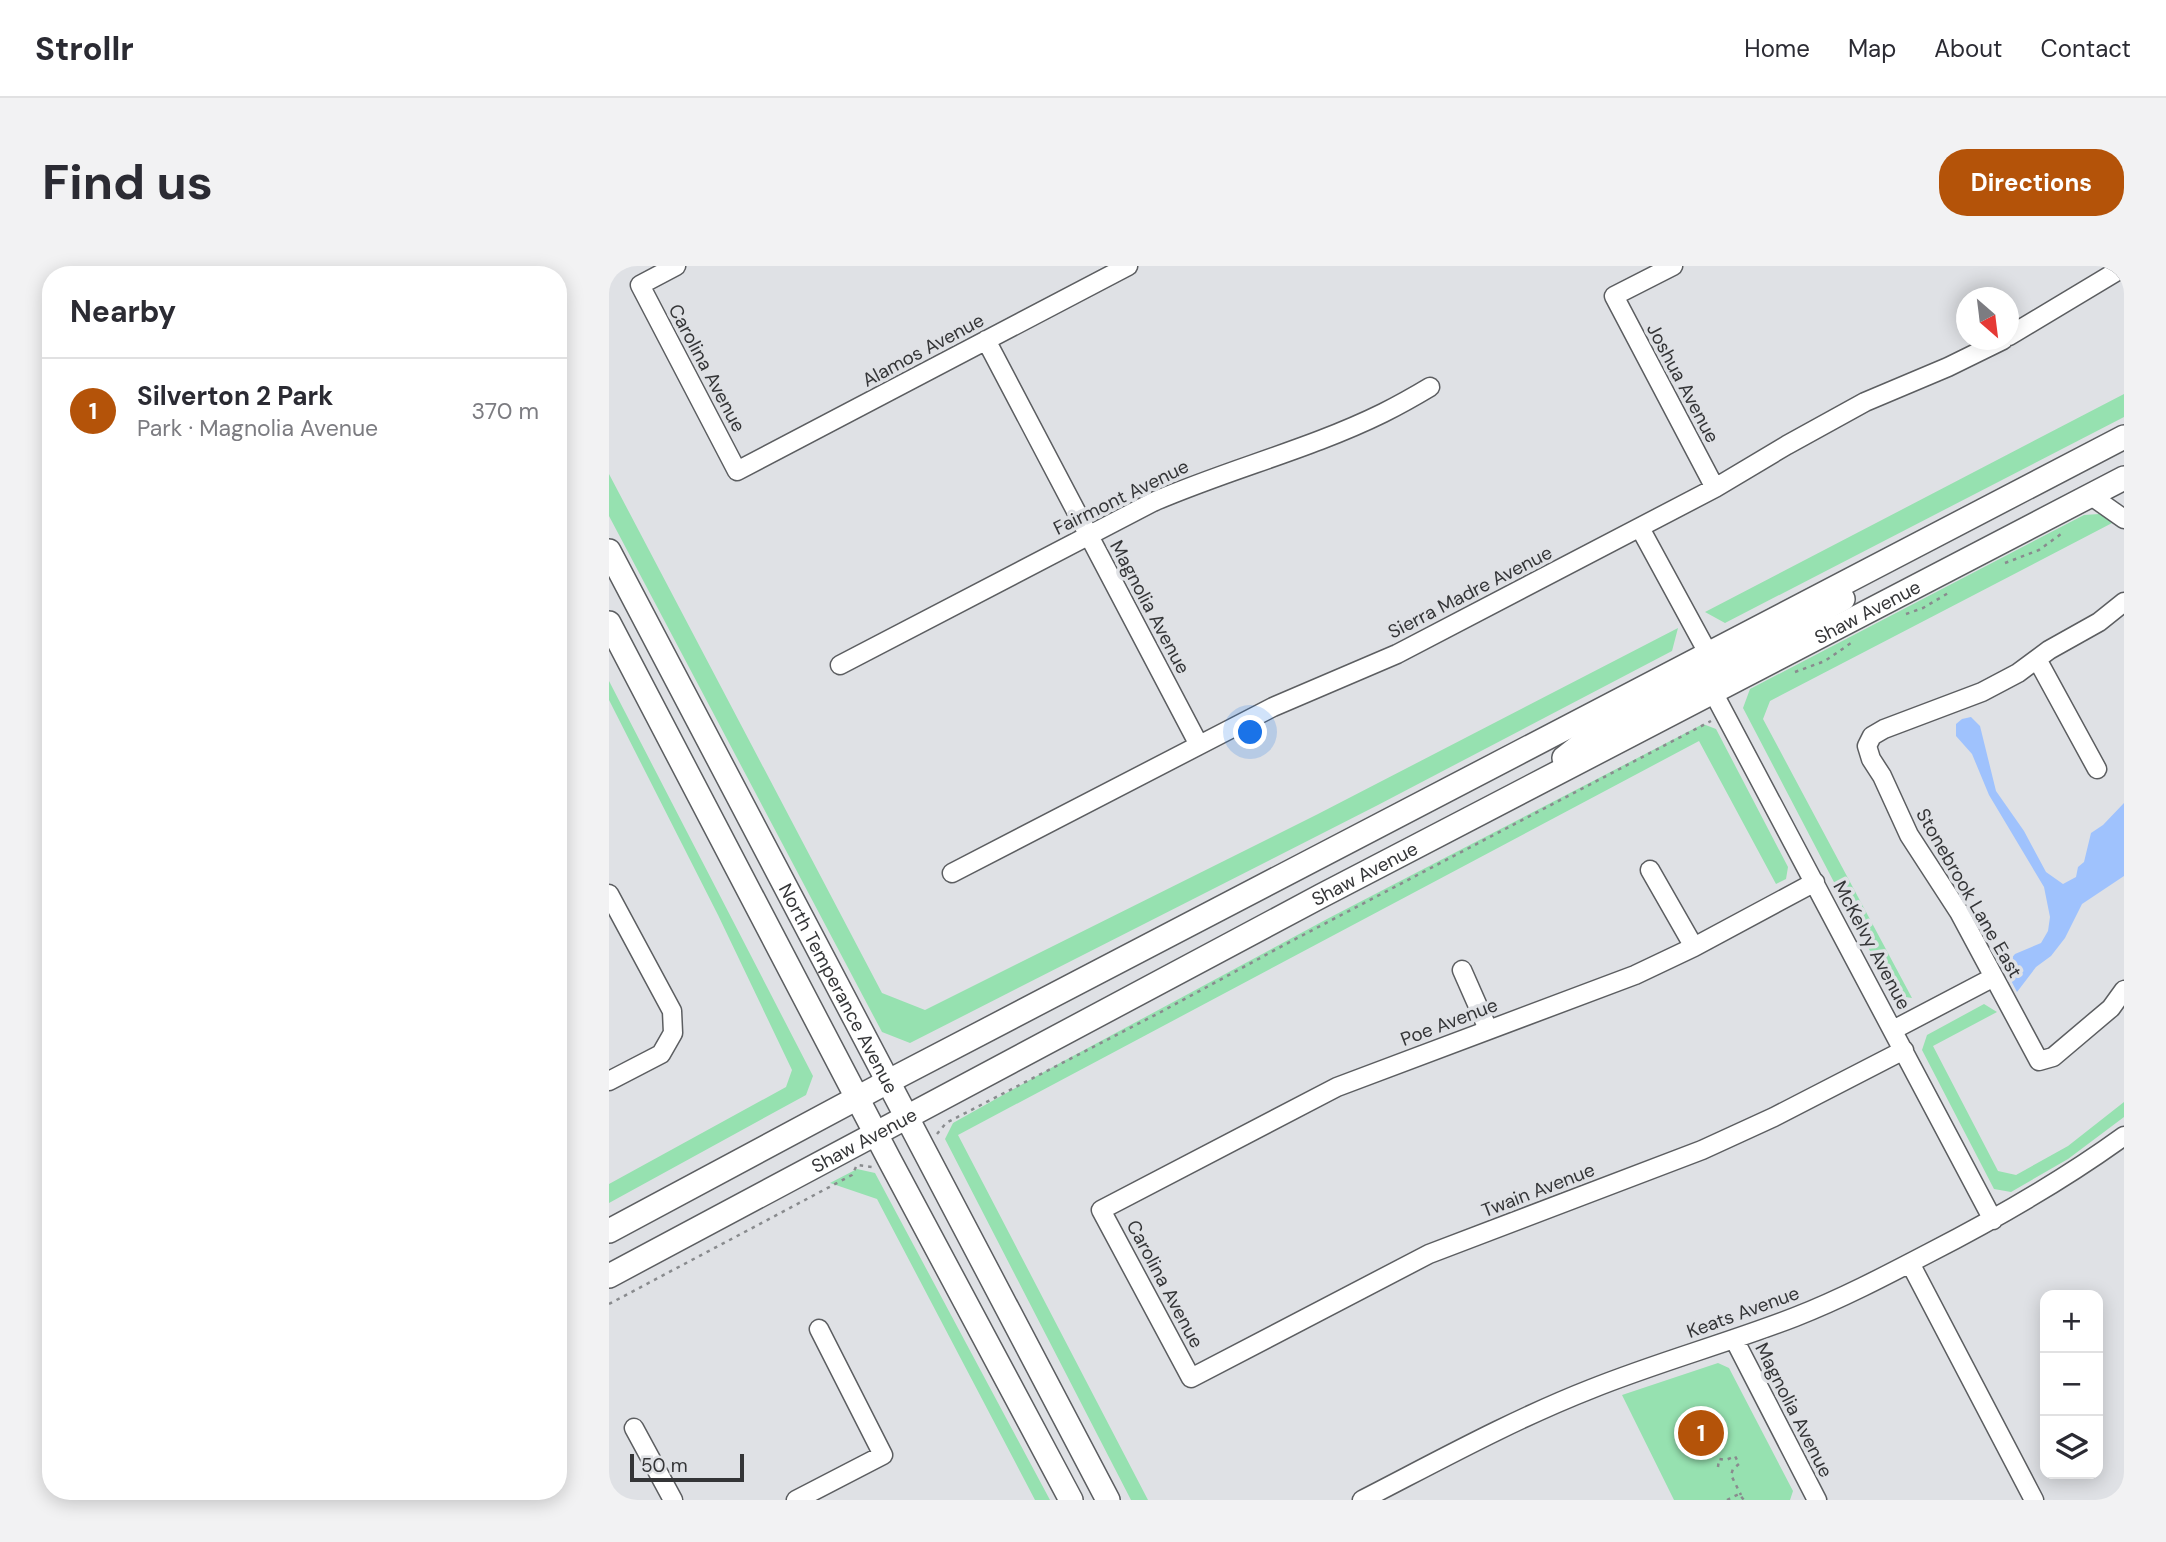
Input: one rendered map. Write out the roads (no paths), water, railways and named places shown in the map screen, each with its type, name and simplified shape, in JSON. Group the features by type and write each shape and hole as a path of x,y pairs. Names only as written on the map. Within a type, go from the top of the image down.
{"main road":[{"name":"Shaw Avenue","path":"609,1231 889,1081 2124,437"},
{"name":"Shaw Avenue","path":"609,1276 1321,895 2124,478"},
{"name":"North Temperance Avenue","path":"609,551 1108,1500"},
{"path":"1713,692 1713,676 1724,664 1837,604 1898,556"},
{"name":"North Temperance Avenue","path":"609,624 875,1133 1071,1500"},
{"path":"1524,791 1591,736 1689,684 1702,670 1707,653"}],"street":[{"name":"Carolina Avenue","path":"676,266 640,285 737,471"},
{"name":"Alamos Avenue","path":"737,471 1128,266"},
{"name":"Joshua Avenue","path":"1673,266 1614,296 1715,488"},
{"path":"2019,330 2124,267"},
{"name":"Magnolia Avenue","path":"986,340 1199,745"},
{"name":"Sierra Madre Avenue","path":"951,873 1273,707 1397,654 1715,488 1865,402 1983,350"},
{"name":"Fairmont Avenue","path":"840,665 1153,502 1198,482 1324,438 1383,413 1430,387"},
{"path":"2090,495 2124,519"},
{"path":"1640,528 1707,653"},
{"path":"2097,769 2037,659 2099,622 2124,602"},
{"name":"Stonebrook Lane East","path":"2037,659 2018,673 1982,692 1884,729 1872,736 1867,746 1909,835 1959,912 2039,1061 2053,1057 2111,1008 2124,990"},
{"name":"McKelvy Avenue","path":"1713,692 1993,1220"},
{"path":"1650,870 1694,947"},
{"name":"Poe Avenue","path":"1101,1210 1337,1087 1635,975 1694,947 1815,882"},
{"path":"609,894 672,1011 673,1033 661,1054 609,1081"},
{"path":"1462,970 1488,1029"},
{"path":"1893,1030 1994,976"},
{"name":"Twain Avenue","path":"1191,1378 1429,1254 1702,1150 1774,1117 1904,1050"},
{"name":"Keats Avenue","path":"1362,1500 1503,1427 1576,1395 1651,1366 1796,1317 1859,1289 1993,1220 2078,1170 2124,1136"},
{"name":"Carolina Avenue","path":"1101,1210 1191,1378"},
{"path":"1910,1263 2034,1500"},
{"path":"796,1500 883,1455 819,1329"},
{"name":"Magnolia Avenue","path":"1734,1339 1817,1500"},
{"path":"634,1428 673,1500"}],"water":[{"path":"1971,717 1980,726 1996,791 2024,831 2046,872 2063,884 2076,877 2078,867 2084,862 2091,833 2103,825 2124,803 2124,876 2082,904 2065,938 2051,956 2036,967 2017,992 2004,967 2015,954 2041,943 2048,931 2050,917 2044,887 1989,795 1972,754 1956,736 1956,724"}],"place":[{"name":"Silverton 2 Park","path":"1701,1433"}]}
